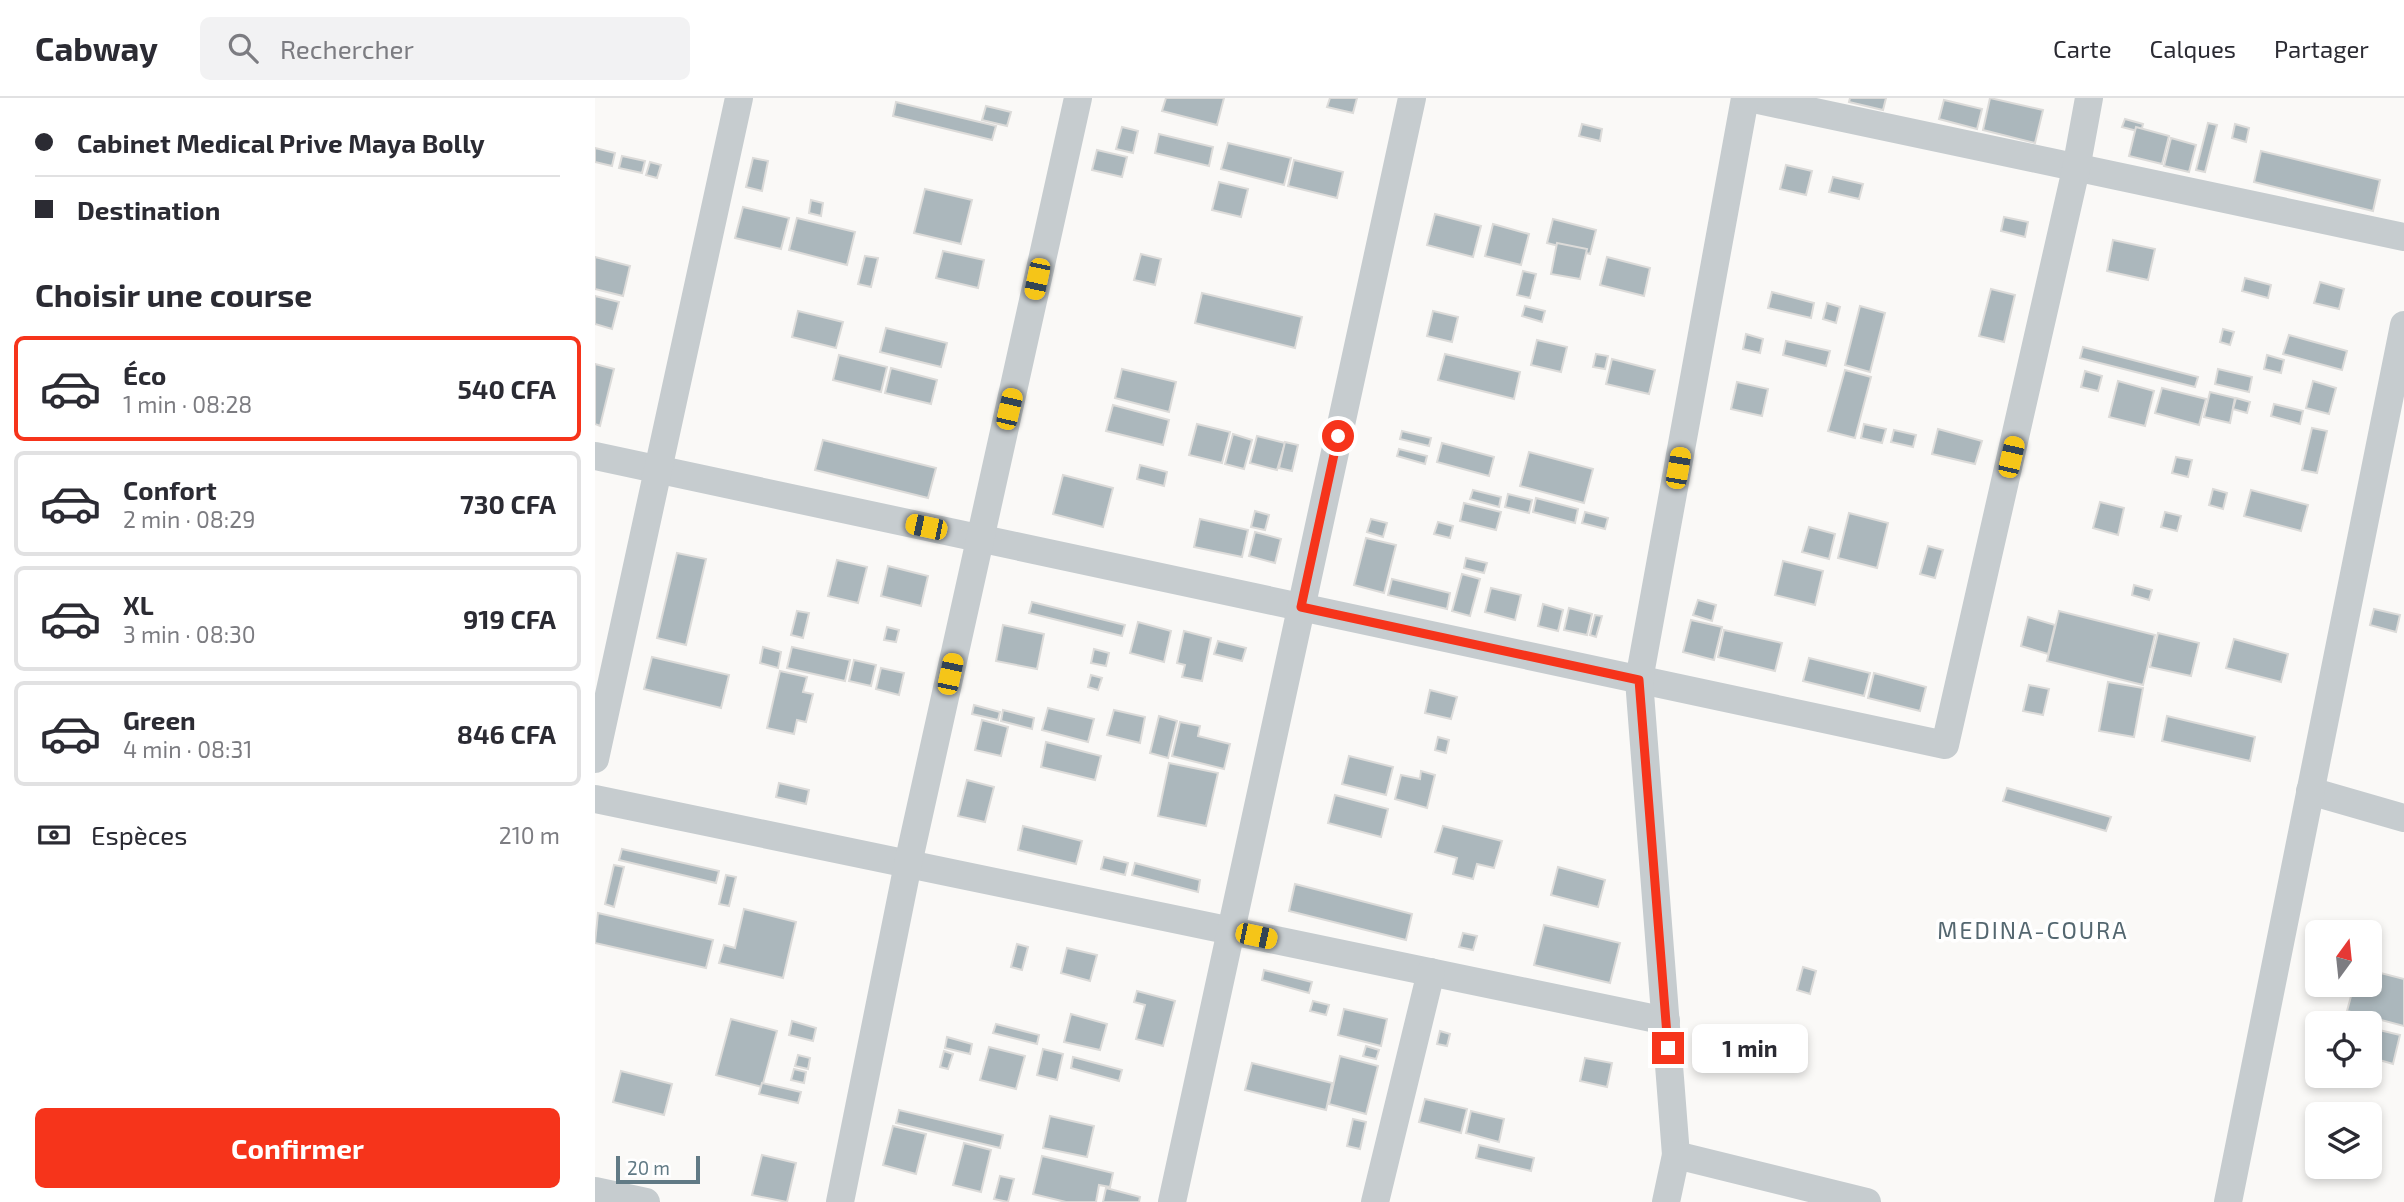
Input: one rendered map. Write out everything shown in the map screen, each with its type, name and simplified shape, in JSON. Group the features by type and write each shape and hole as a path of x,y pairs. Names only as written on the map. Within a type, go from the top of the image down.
{"street":[{"path":"595,759 739,98"},
{"path":"840,1202 908,864 1077,98"},
{"path":"1172,1202 1412,98"},
{"path":"1666,1202 1676,1156 1639,680 1747,98 2404,237"},
{"path":"595,456 1945,745 2077,169 2089,98"},
{"path":"2228,1202 2404,325"},
{"path":"2310,791 2404,818"},
{"path":"595,799 1666,1021"},
{"path":"1375,1202 1431,972"},
{"path":"1676,1156 1867,1202"},
{"path":"595,1191 646,1202"}],"building":[{"path":"1166,98 1224,98 1217,125 1162,111"},
{"path":"1330,98 1357,98 1353,113 1327,107"},
{"path":"1850,98 1886,98 1883,110 1849,102"},
{"path":"1990,98 2043,110 2035,143 1983,130"},
{"path":"1944,100 1982,109 1977,129 1939,119"},
{"path":"896,102 996,126 992,140 893,116"},
{"path":"986,106 1011,112 1007,126 982,120"},
{"path":"2125,119 2143,124 2141,132 2122,127"},
{"path":"2208,123 2217,125 2205,172 2196,170"},
{"path":"1582,124 1602,129 1600,141 1579,136"},
{"path":"2235,124 2249,128 2246,142 2232,138"},
{"path":"1122,127 1138,131 1133,153 1116,149"},
{"path":"2136,127 2169,136 2162,164 2129,156"},
{"path":"1159,134 1213,147 1209,166 1155,153"},
{"path":"2171,138 2196,145 2189,172 2164,166"},
{"path":"1228,143 1291,158 1284,185 1221,169"},
{"path":"595,148 615,153 612,166 595,162"},
{"path":"1097,150 1127,157 1122,177 1092,170"},
{"path":"2261,151 2380,180 2373,211 2254,182"},
{"path":"622,156 645,161 642,173 619,168"},
{"path":"753,158 768,161 762,191 746,187"},
{"path":"1294,160 1343,172 1337,198 1288,186"},
{"path":"650,162 661,165 657,178 646,175"},
{"path":"1786,165 1812,171 1806,195 1780,189"},
{"path":"1833,177 1863,184 1859,199 1829,192"},
{"path":"1219,182 1248,189 1241,217 1212,210"},
{"path":"925,189 972,200 961,244 914,233"},
{"path":"811,200 823,203 821,216 809,213"},
{"path":"743,207 789,218 781,249 735,238"},
{"path":"1435,214 1481,226 1473,257 1427,245"},
{"path":"2004,217 2028,222 2025,237 2001,231"},
{"path":"797,218 855,232 847,265 789,250"},
{"path":"1553,219 1596,230 1590,254 1547,243"},
{"path":"1493,224 1529,234 1521,265 1485,256"},
{"path":"2113,240 2155,249 2148,280 2107,271"},
{"path":"1557,243 1587,249 1580,279 1551,274"},
{"path":"943,251 984,260 978,288 936,278"},
{"path":"1141,254 1161,259 1155,285 1134,280"},
{"path":"865,256 878,258 871,287 858,284"},
{"path":"595,257 630,266 623,296 595,289"},
{"path":"1607,257 1650,268 1644,296 1600,285"},
{"path":"1523,271 1536,274 1530,298 1517,295"},
{"path":"2245,278 2271,285 2268,298 2242,291"},
{"path":"2320,282 2344,289 2339,309 2314,303"},
{"path":"1991,289 2015,295 2004,342 1979,336"},
{"path":"1772,292 1814,303 1811,318 1768,308"},
{"path":"1202,293 1302,317 1295,348 1195,323"},
{"path":"595,296 619,302 612,329 595,324"},
{"path":"1827,303 1840,307 1836,323 1823,319"},
{"path":"1525,306 1545,311 1542,322 1522,316"},
{"path":"1860,306 1885,313 1870,372 1845,365"},
{"path":"798,311 843,322 836,348 792,337"},
{"path":"1433,311 1458,317 1452,342 1427,336"},
{"path":"886,328 947,343 941,367 880,352"},
{"path":"2223,329 2234,332 2230,345 2220,342"},
{"path":"1746,334 1763,339 1760,353 1743,349"},
{"path":"2289,335 2347,351 2342,370 2283,354"},
{"path":"1537,340 1567,347 1561,372 1531,365"},
{"path":"1786,341 1830,351 1826,366 1783,355"},
{"path":"2083,347 2198,377 2195,387 2080,358"},
{"path":"1445,354 1520,372 1514,399 1438,380"},
{"path":"1596,354 1608,356 1605,369 1593,367"},
{"path":"839,355 887,367 881,392 833,380"},
{"path":"2267,355 2284,360 2281,373 2264,369"},
{"path":"1612,359 1655,370 1649,394 1606,384"},
{"path":"595,364 614,369 600,426 595,424"},
{"path":"891,368 937,380 931,404 885,393"},
{"path":"1122,369 1176,382 1169,412 1115,398"},
{"path":"2218,369 2252,377 2249,392 2215,384"},
{"path":"1845,370 1871,377 1855,438 1828,431"},
{"path":"2085,371 2102,376 2098,391 2081,387"},
{"path":"2118,381 2154,391 2145,426 2109,417"},
{"path":"2313,381 2336,388 2329,414 2306,408"},
{"path":"1737,382 1768,389 1762,416 1731,409"},
{"path":"2162,388 2206,399 2199,425 2155,413"},
{"path":"2210,392 2235,398 2230,423 2204,417"},
{"path":"2236,398 2250,402 2247,413 2233,409"},
{"path":"2274,404 2303,411 2300,424 2271,416"},
{"path":"1113,405 1169,420 1163,445 1106,431"},
{"path":"1197,424 1230,432 1222,463 1189,455"},
{"path":"1864,424 1886,429 1882,443 1861,438"},
{"path":"2312,428 2327,431 2317,473 2302,470"},
{"path":"1938,429 1982,441 1975,464 1932,454"},
{"path":"1894,430 1916,435 1913,447 1891,442"},
{"path":"1402,431 1431,438 1429,446 1400,439"},
{"path":"1233,434 1252,440 1244,469 1225,464"},
{"path":"1257,436 1285,443 1277,470 1250,463"},
{"path":"823,440 936,468 928,498 815,470"},
{"path":"1285,442 1298,445 1292,471 1279,468"},
{"path":"1442,443 1494,457 1489,476 1437,462"},
{"path":"1399,449 1427,456 1425,464 1397,456"},
{"path":"1529,452 1593,469 1584,503 1520,486"},
{"path":"2176,457 2192,460 2188,477 2172,473"},
{"path":"1140,465 1167,472 1164,486 1137,479"},
{"path":"1063,475 1113,488 1103,527 1053,514"},
{"path":"2213,489 2227,493 2223,509 2209,505"},
{"path":"1473,490 1501,497 1499,507 1470,499"},
{"path":"2251,490 2308,505 2301,531 2244,516"},
{"path":"1508,494 1532,500 1529,513 1505,507"},
{"path":"1536,498 1578,509 1575,523 1533,512"},
{"path":"2100,502 2124,508 2118,535 2093,528"},
{"path":"1464,503 1501,512 1496,530 1460,521"},
{"path":"1255,511 1269,515 1265,530 1251,527"},
{"path":"1585,512 1608,518 1605,529 1582,523"},
{"path":"2165,512 2181,516 2177,531 2161,527"},
{"path":"1849,513 1888,523 1877,568 1838,558"},
{"path":"1200,519 1248,530 1242,557 1194,547"},
{"path":"1371,519 1387,523 1383,537 1367,532"},
{"path":"1438,522 1453,526 1450,538 1434,534"},
{"path":"1809,527 1835,534 1829,559 1802,552"},
{"path":"1255,532 1281,539 1275,563 1249,556"},
{"path":"1366,538 1396,545 1384,593 1354,585"},
{"path":"1928,546 1943,550 1935,578 1920,574"},
{"path":"677,553 706,559 686,645 657,638"},
{"path":"1466,558 1487,563 1484,573 1464,568"},
{"path":"837,560 867,567 858,603 828,596"},
{"path":"1783,561 1823,571 1815,605 1775,595"},
{"path":"888,566 928,576 921,606 881,596"},
{"path":"1462,574 1480,579 1470,616 1452,611"},
{"path":"1392,579 1450,593 1447,609 1388,595"},
{"path":"2134,585 2152,590 2149,600 2132,595"},
{"path":"1491,588 1521,595 1515,620 1485,612"},
{"path":"1698,600 1716,605 1712,621 1693,615"},
{"path":"1032,602 1125,625 1122,636 1029,613"},
{"path":"1543,604 1563,610 1558,631 1538,626"},
{"path":"1569,608 1592,614 1587,635 1564,630"},
{"path":"2374,609 2400,615 2396,632 2370,625"},
{"path":"797,611 809,613 803,638 791,635"},
{"path":"2059,611 2155,635 2143,685 2047,661"},
{"path":"1595,615 1602,616 1596,637 1590,635"},
{"path":"2028,617 2055,625 2048,654 2021,646"},
{"path":"1691,620 1722,627 1714,660 1683,652"},
{"path":"1138,622 1171,631 1164,662 1130,653"},
{"path":"1003,625 1044,634 1037,669 996,661"},
{"path":"887,627 899,630 896,642 884,640"},
{"path":"1724,630 1782,643 1775,671 1718,657"},
{"path":"1184,631 1211,638 1202,681 1182,677 1185,665 1177,663"},
{"path":"2158,633 2199,643 2191,676 2150,667"},
{"path":"2234,639 2288,654 2281,682 2226,668"},
{"path":"1218,641 1246,648 1242,661 1214,654"},
{"path":"763,647 781,652 778,668 760,663"},
{"path":"792,647 850,660 845,681 787,668"},
{"path":"1094,649 1109,653 1106,666 1091,663"},
{"path":"652,657 729,675 721,708 644,689"},
{"path":"1809,658 1870,673 1864,696 1803,681"},
{"path":"854,660 876,665 871,686 849,681"},
{"path":"881,668 904,673 899,695 876,689"},
{"path":"780,671 807,677 803,692 813,694 806,722 797,720 794,734 767,728"},
{"path":"1874,673 1926,687 1920,711 1868,698"},
{"path":"1091,675 1102,678 1098,690 1088,687"},
{"path":"2108,682 2143,688 2134,737 2099,731"},
{"path":"2029,685 2049,689 2043,715 2023,711"},
{"path":"1430,690 1457,697 1451,719 1425,713"},
{"path":"974,705 1000,712 998,720 972,714"},
{"path":"1048,708 1094,719 1088,742 1042,730"},
{"path":"1003,710 1034,718 1032,729 1001,721"},
{"path":"1114,710 1145,717 1140,743 1107,735"},
{"path":"1159,716 1177,721 1168,758 1150,753"},
{"path":"2167,716 2255,737 2250,761 2162,741"},
{"path":"982,720 1008,727 1001,756 975,750"},
{"path":"1180,722 1200,726 1198,736 1230,744 1224,769 1172,756"},
{"path":"1438,737 1449,740 1446,753 1435,750"},
{"path":"1046,742 1101,756 1095,780 1041,767"},
{"path":"1349,756 1393,767 1386,795 1342,784"},
{"path":"1169,763 1218,773 1206,826 1158,816"},
{"path":"1421,771 1435,775 1427,808 1395,799 1401,775 1420,779"},
{"path":"967,780 994,787 985,822 958,816"},
{"path":"779,783 809,790 806,804 776,797"},
{"path":"2007,788 2111,817 2106,831 2003,801"},
{"path":"1335,795 1388,809 1381,837 1328,823"},
{"path":"1023,826 1082,841 1076,864 1018,850"},
{"path":"1443,826 1502,841 1494,868 1477,864 1473,879 1453,874 1457,858 1435,852"},
{"path":"622,849 719,871 716,883 619,860"},
{"path":"1104,857 1128,863 1125,875 1101,869"},
{"path":"1135,863 1200,880 1198,892 1132,875"},
{"path":"614,865 624,867 614,907 605,904"},
{"path":"1558,867 1605,880 1598,907 1551,895"},
{"path":"726,875 736,877 729,906 719,904"},
{"path":"1295,884 1412,914 1406,940 1289,911"},
{"path":"744,909 796,922 783,978 719,963 724,945 735,948"},
{"path":"598,913 713,940 706,968 595,943"},
{"path":"1544,925 1620,943 1610,983 1534,965"},
{"path":"1463,933 1477,936 1473,950 1459,947"},
{"path":"1017,944 1028,947 1022,970 1011,967"},
{"path":"1067,948 1097,955 1090,981 1061,973"},
{"path":"1803,967 1816,971 1810,994 1797,990"},
{"path":"1264,970 1312,982 1309,993 1262,980"},
{"path":"2382,973 2404,979 2404,1026 2382,1020 2382,1011 2347,1011 2350,998 2382,998"},
{"path":"1137,991 1175,1001 1163,1046 1136,1039 1145,1005 1134,1002"},
{"path":"1313,1001 1329,1005 1326,1015 1310,1011"},
{"path":"1344,1009 1387,1019 1381,1046 1338,1035"},
{"path":"1071,1014 1107,1024 1100,1050 1064,1042"},
{"path":"731,1019 777,1031 762,1087 716,1075"},
{"path":"792,1021 816,1028 813,1041 789,1035"},
{"path":"996,1024 1039,1035 1037,1044 993,1033"},
{"path":"1440,1031 1450,1034 1447,1046 1437,1044"},
{"path":"2382,1031 2400,1035 2393,1064 2382,1061"},
{"path":"947,1037 972,1044 970,1054 945,1048"},
{"path":"1366,1046 1379,1050 1376,1059 1363,1056"},
{"path":"989,1047 1025,1056 1016,1089 980,1080"},
{"path":"1043,1049 1063,1054 1057,1080 1037,1075"},
{"path":"944,1051 953,1054 948,1069 940,1067"},
{"path":"798,1055 810,1058 808,1069 795,1066"},
{"path":"1340,1056 1378,1066 1366,1114 1329,1104"},
{"path":"1073,1057 1122,1070 1119,1081 1071,1068"},
{"path":"1585,1058 1612,1063 1607,1087 1580,1081"},
{"path":"1252,1063 1332,1083 1326,1110 1245,1090"},
{"path":"794,1069 806,1072 804,1083 791,1080"},
{"path":"621,1071 672,1084 664,1115 613,1102"},
{"path":"762,1083 801,1092 798,1103 759,1094"},
{"path":"1425,1099 1467,1109 1461,1133 1419,1122"},
{"path":"899,1110 1003,1135 1000,1148 896,1123"},
{"path":"1471,1111 1504,1119 1499,1142 1466,1133"},
{"path":"1050,1116 1094,1126 1087,1157 1043,1148"},
{"path":"1353,1119 1366,1122 1360,1149 1347,1146"},
{"path":"893,1126 926,1134 916,1174 883,1165"},
{"path":"964,1143 991,1150 981,1192 953,1185"},
{"path":"1479,1145 1534,1158 1531,1171 1476,1158"},
{"path":"762,1155 796,1163 787,1202 752,1195"},
{"path":"1042,1156 1113,1173 1110,1187 1099,1185 1096,1202 1066,1202 1033,1194"},
{"path":"1000,1176 1014,1179 1008,1202 994,1199"},
{"path":"1106,1188 1140,1197 1139,1202 1103,1202"}],"district":[{"name":"MEDINA-COURA","path":"2033,930"}],"route":[{"path":"1338,436 1301,607 1639,680 1668,1048"}]}
